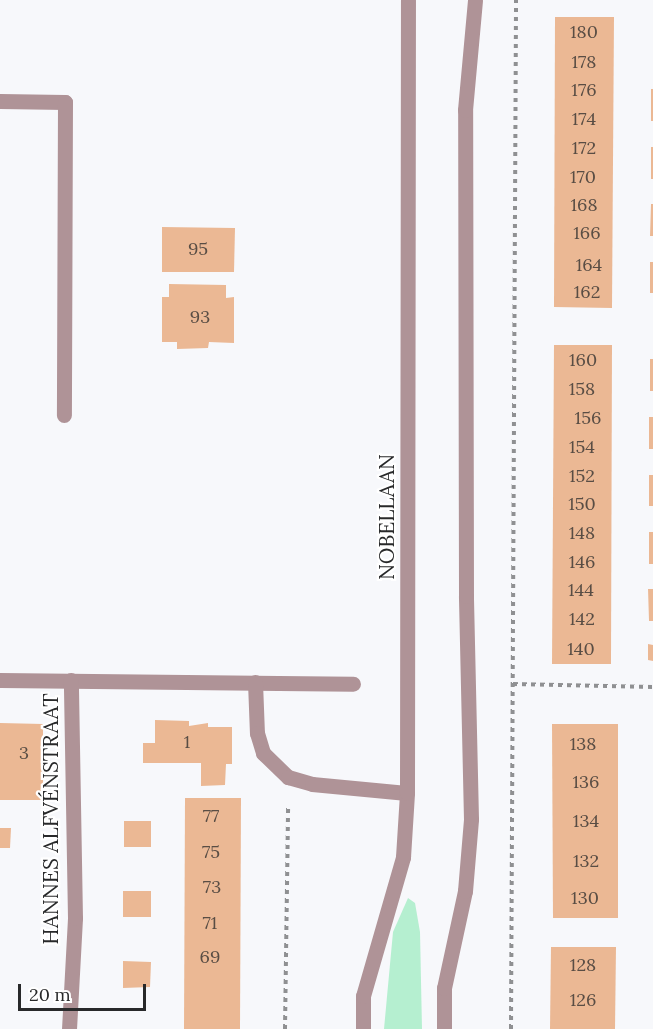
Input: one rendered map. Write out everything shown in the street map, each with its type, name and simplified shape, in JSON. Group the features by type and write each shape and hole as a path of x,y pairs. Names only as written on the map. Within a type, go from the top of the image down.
{"street":[{"name":"NOBELLAAN","path":"363,1029 363,996 403,857 407,793 408,0"},
{"path":"444,1029 444,988 465,891 471,819 466,596 465,110 475,0"},
{"path":"0,101 65,102 64,415"},
{"name":"HANNES ALFVÉNSTRAAT","path":"0,680 353,684"},
{"name":"HANNES ALFVÉNSTRAAT","path":"69,1029 75,918 71,680"},
{"path":"255,682 257,733 263,753 288,777 312,784 407,793"}],"path":[{"path":"511,1029 516,0"},
{"path":"513,684 653,687"},
{"path":"285,1029 288,777"}],"green space":[{"path":"408,898 415,903 420,932 422,1029 384,1029 393,932"}],"building":[{"path":"555,17 614,17 612,308 554,307"},
{"path":"651,89 653,89 653,121 651,121"},
{"path":"651,147 653,147 653,179 651,179"},
{"path":"651,204 653,204 653,236 650,236"},
{"path":"162,227 235,228 234,272 162,272"},
{"path":"650,262 653,262 653,293 650,293"},
{"path":"169,284 226,285 226,298 234,297 234,343 209,342 208,348 177,349 177,342 162,342 162,297 169,297"},
{"path":"554,345 612,345 611,664 552,664"},
{"path":"650,359 653,359 653,391 650,391"},
{"path":"649,417 653,417 653,449 649,449"},
{"path":"649,475 653,475 653,506 649,506"},
{"path":"649,532 653,532 653,564 649,564"},
{"path":"648,589 653,589 653,621 649,621"},
{"path":"648,644 653,645 653,661 648,660"},
{"path":"155,720 189,721 189,726 208,723 208,727 232,727 232,764 226,764 225,785 201,786 201,763 143,763 143,743 155,743"},
{"path":"0,723 43,724 43,800 0,800"},
{"path":"552,724 618,724 618,918 553,918"},
{"path":"185,798 241,798 240,1029 184,1029"},
{"path":"124,821 151,821 151,847 124,847"},
{"path":"0,828 11,828 10,848 0,848"},
{"path":"123,891 151,891 151,917 123,917"},
{"path":"551,947 616,947 615,1029 550,1029"},
{"path":"123,961 151,962 150,987 123,988"}]}
